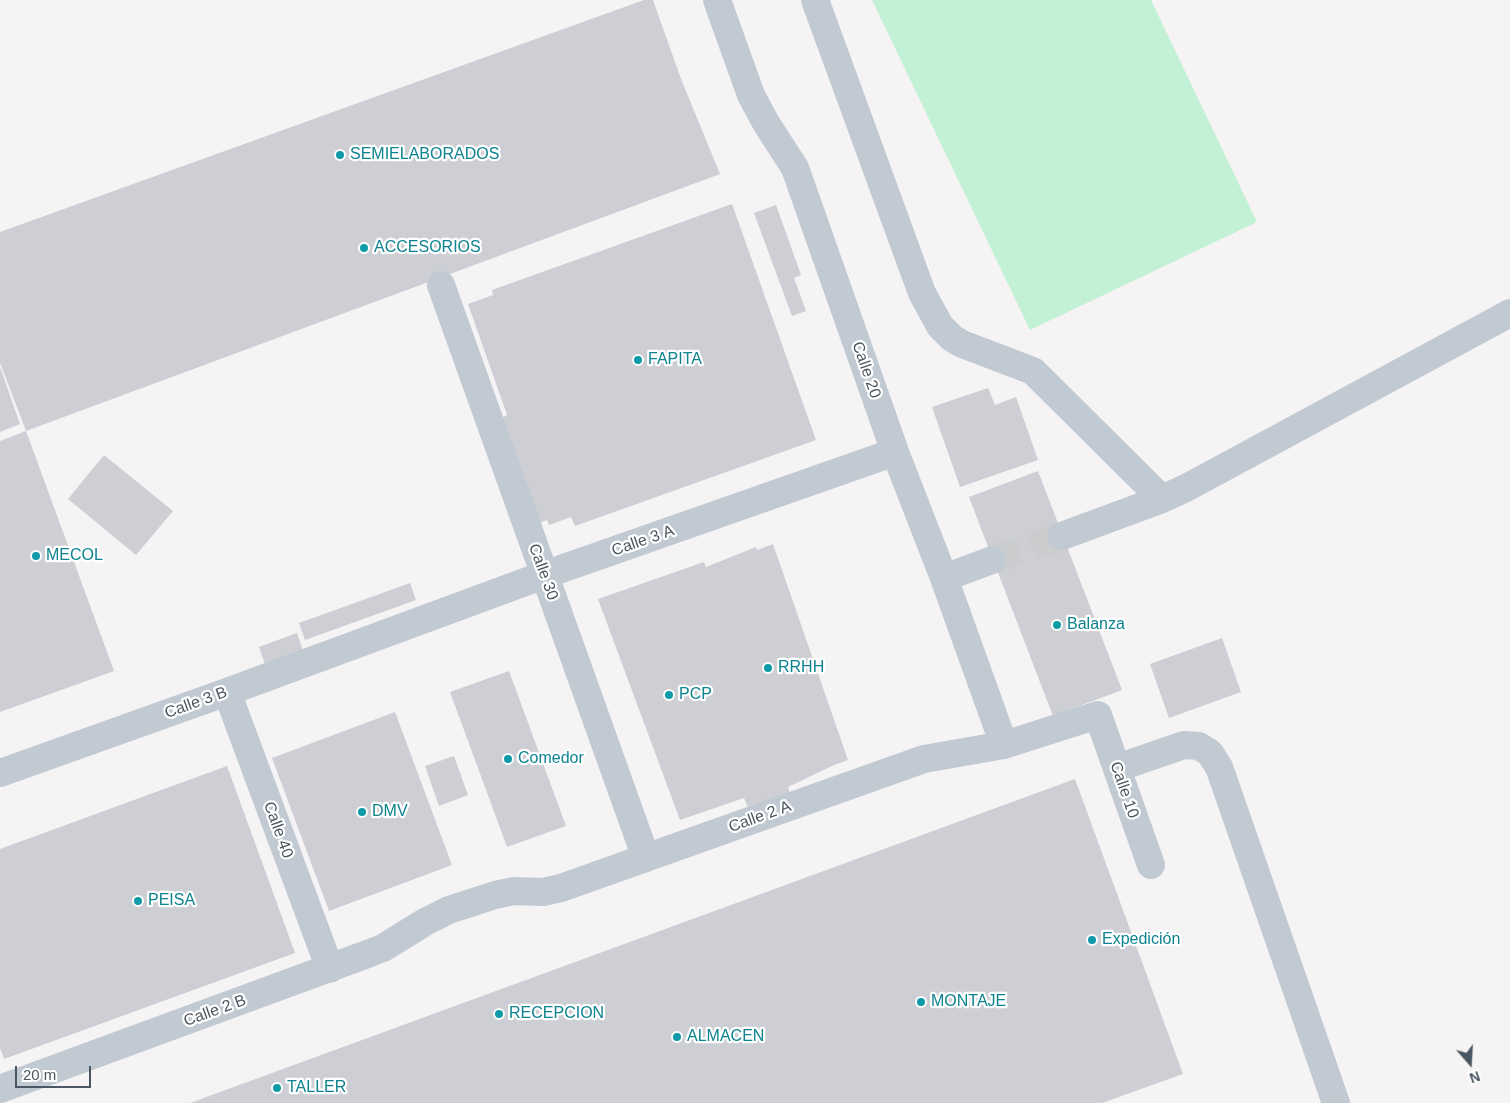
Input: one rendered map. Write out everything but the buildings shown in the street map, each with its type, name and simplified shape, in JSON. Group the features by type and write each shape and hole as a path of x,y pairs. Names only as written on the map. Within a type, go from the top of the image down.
{"street":[{"name":"Calle 20","path":"717,0 751,95 766,123 795,168 895,452 944,578 1004,745"},
{"path":"815,0 922,293 940,326 952,338 962,344 1033,370 1162,499"},
{"name":"Calle 30","path":"440,285 646,858"},
{"path":"1062,536 1162,499 1197,482 1510,314"},
{"name":"Calle 3 A","path":"391,631 544,575 895,452"},
{"path":"944,578 992,560"},
{"name":"Calle 3 B","path":"0,772 227,692 391,631"},
{"name":"Calle 40","path":"227,692 330,969"},
{"name":"Calle 2 A","path":"425,922 449,910 495,895 514,891 543,892 561,888 924,759 1004,745 1098,715"},
{"name":"Calle 10","path":"1098,715 1151,864"},
{"path":"1117,768 1184,745 1199,746 1210,753 1218,767 1336,1103"},
{"name":"Calle 2 B","path":"0,1089 330,969 382,948 425,922"}],"green space":[{"path":"872,0 1151,0 1257,222 1030,330"}],"tunnel":[{"path":"992,560 1062,536"}],"place":[{"name":"SEMIELABORADOS","path":"340,155"},
{"name":"ACCESORIOS","path":"364,248"},
{"name":"FAPITA","path":"638,360"},
{"name":"MECOL","path":"36,556"},
{"name":"Balanza","path":"1057,625"},
{"name":"RRHH","path":"768,668"},
{"name":"PCP","path":"669,695"},
{"name":"Comedor","path":"508,759"},
{"name":"DMV","path":"362,812"},
{"name":"PEISA","path":"138,901"},
{"name":"Expedición","path":"1092,940"},
{"name":"MONTAJE","path":"921,1002"},
{"name":"RECEPCION","path":"499,1014"},
{"name":"ALMACEN","path":"677,1037"},
{"name":"TALLER","path":"277,1088"}]}
